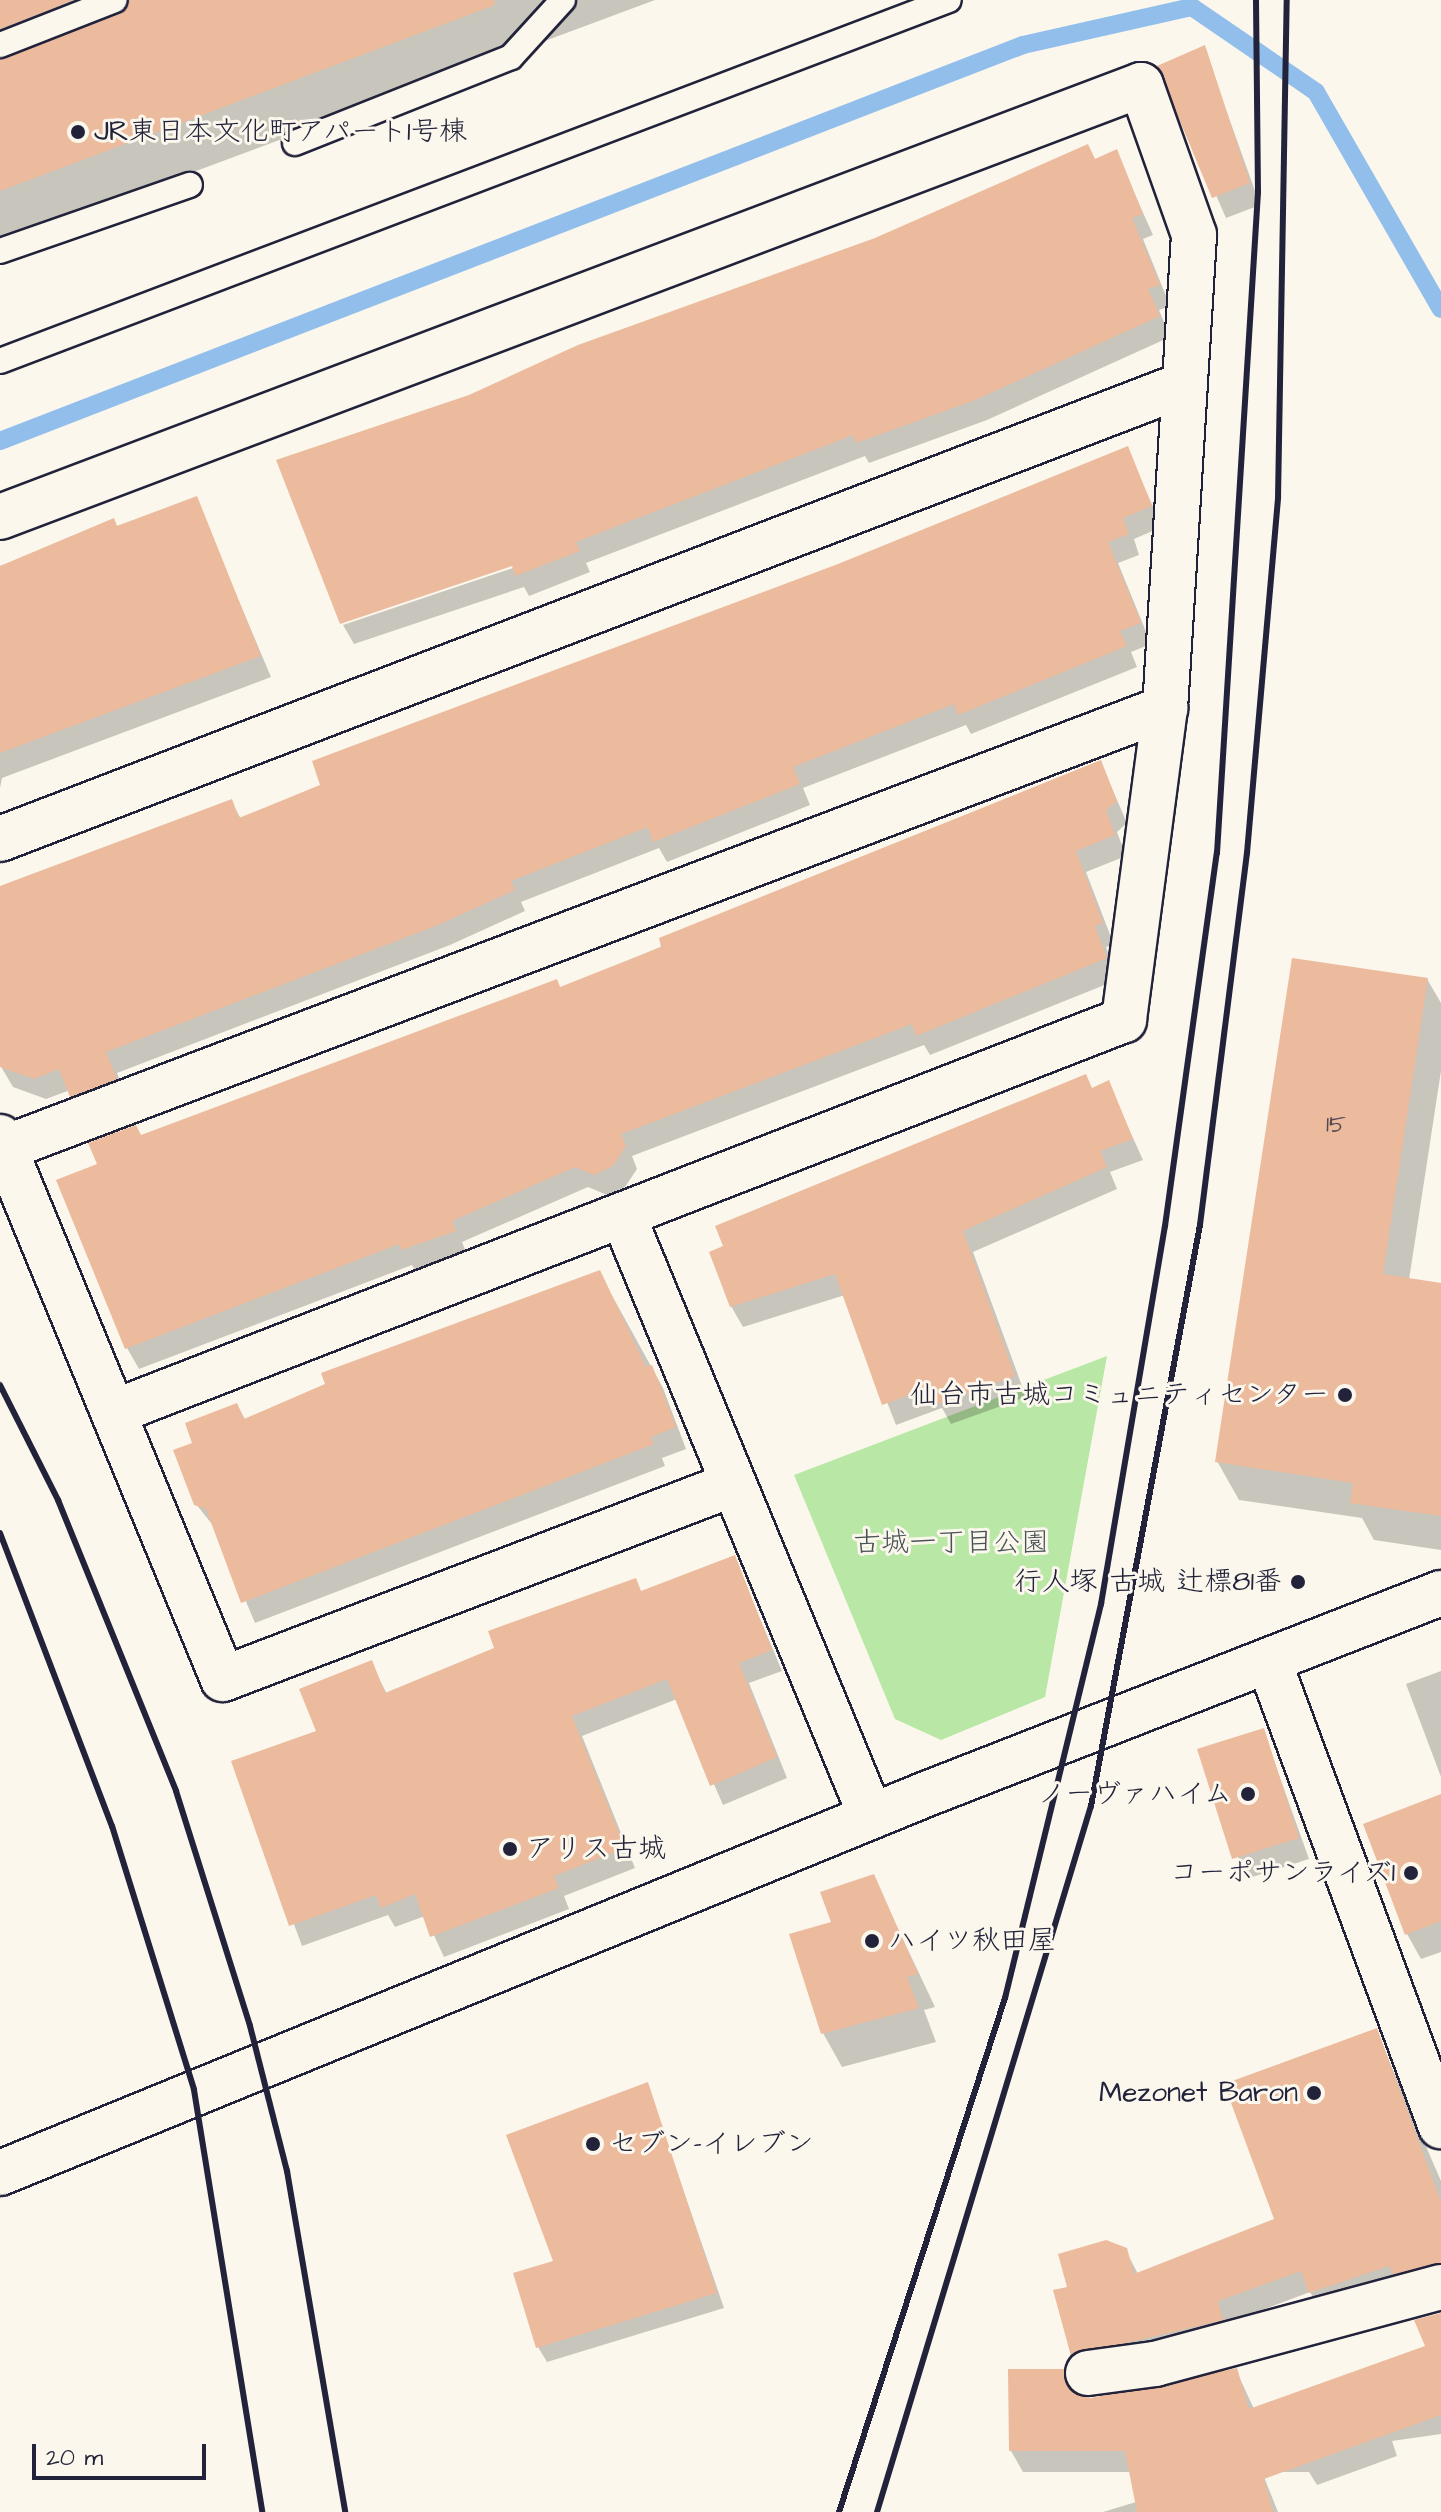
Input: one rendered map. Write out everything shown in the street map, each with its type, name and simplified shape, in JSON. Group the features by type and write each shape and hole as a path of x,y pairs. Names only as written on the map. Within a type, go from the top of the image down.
{"street":[{"path":"0,517 1141,85 1194,235 1180,386 1165,708 1124,1020 624,1218 117,1411"},
{"path":"0,839 1180,386"},
{"path":"733,1484 223,1679 117,1411 2,1143 1165,708"},
{"path":"624,1218 871,1816"},
{"path":"0,2173 871,1816 1441,1593"},
{"path":"1269,1662 1441,2126"},
{"path":"1088,2373 1155,2364 1441,2287"}],"lane":[{"path":"0,45 115,0"},
{"path":"295,143 511,57 563,0"},
{"path":"0,361 949,0"},
{"path":"0,251 190,185"}],"green space":[{"name":"古城一丁目公園","path":"1107,1356 1045,1697 941,1740 895,1719 794,1475"}],"building":[{"path":"0,0 74,0 0,29"},
{"name":"JR東日本文化町アパート1号棟","path":"130,0 494,0 495,5 0,191 0,60 120,14"},
{"path":"1205,45 1250,183 1212,198 1157,66"},
{"path":"1088,144 1095,159 1117,149 1143,214 1132,218 1160,285 1148,289 1160,316 975,400 856,443 853,435 576,542 580,551 515,576 512,566 340,624 276,460 469,395 578,345 875,238"},
{"path":"1128,446 1152,506 1123,518 1129,534 1108,542 1141,623 1120,631 1127,646 958,715 954,704 793,767 800,784 653,842 648,827 511,881 515,890 438,925 106,1052 117,1079 70,1097 59,1069 34,1079 0,1067 0,886 232,799 239,818 320,785 312,761 838,564"},
{"path":"197,496 261,656 0,753 0,566 114,518 117,526"},
{"path":"1101,760 1117,801 1106,810 1115,835 1076,851 1103,923 1095,926 1107,958 916,1036 912,1024 621,1134 626,1146 613,1166 594,1175 575,1167 452,1221 456,1231 401,1250 399,1244 125,1349 56,1180 97,1164 88,1143 136,1125 141,1135 557,979 560,987 661,947 659,938"},
{"path":"1292,958 1428,978 1383,1274 1441,1283 1441,1516 1350,1503 1353,1483 1215,1462"},
{"path":"1086,1074 1092,1088 1109,1080 1133,1139 1100,1151 1107,1167 963,1231 1015,1376 937,1404 931,1387 882,1405 835,1274 730,1307 709,1252 723,1246 715,1226"},
{"path":"600,1270 646,1367 652,1365 676,1427 651,1437 654,1444 241,1603 206,1509 194,1505 173,1450 192,1443 185,1423 237,1403 244,1419 325,1384 321,1373"},
{"path":"735,1555 772,1650 739,1663 777,1757 710,1786 667,1679 572,1716 625,1848 554,1876 559,1888 430,1937 415,1894 381,1908 376,1895 289,1926 231,1761 316,1731 299,1689 372,1660 385,1693 494,1648 488,1631 636,1578 641,1591"},
{"name":"ノーヴァハイム","path":"1264,1728 1299,1838 1232,1859 1197,1749"},
{"name":"コーポサンライズ1","path":"1441,1794 1441,1921 1405,1935 1363,1824"},
{"name":"ハイツ秋田屋","path":"874,1874 918,1974 907,1977 919,2008 821,2034 789,1934 831,1922 820,1892"},
{"path":"1377,2028 1441,2202 1441,2263 1393,2274 1389,2266 1309,2293 1301,2271 1218,2301 1223,2320 1071,2356 1053,2290 1067,2287 1058,2254 1106,2240 1127,2248 1134,2274 1274,2219 1224,2084"},
{"path":"648,2082 717,2293 536,2348 513,2273 553,2261 506,2135"},
{"path":"1441,2313 1441,2415 1264,2479 1273,2512 1137,2512 1125,2451 1009,2451 1008,2369 1064,2369 1069,2389 1091,2398 1237,2368 1249,2409 1425,2346 1414,2320"}],"waterway":[{"path":"0,441 1023,45 1192,7 1316,92 1441,309"}],"railway":[{"path":"839,2512 1005,1998 1101,1604 1165,1226 1217,853 1258,192 1256,0"},
{"path":"877,2512 1091,1806 1200,1225 1247,853 1278,498 1287,0"},
{"path":"0,1385 58,1500 176,1791 250,2026 287,2171 345,2512"},
{"path":"0,1533 112,1826 194,2090 262,2512"}],"place":[{"name":"JR東日本文化町アパート1号棟","path":"78,132"},
{"name":"仙台市古城コミュニティセンター","path":"1345,1395"},
{"name":"行人塚 古城 辻標81番","path":"1298,1582"},
{"name":"ノーヴァハイム","path":"1248,1794"},
{"name":"アリス古城","path":"510,1849"},
{"name":"コーポサンライズ1","path":"1411,1873"},
{"name":"ハイツ秋田屋","path":"872,1941"},
{"name":"Mezonet Baron","path":"1314,2093"},
{"name":"セブン-イレブン","path":"593,2144"}]}
